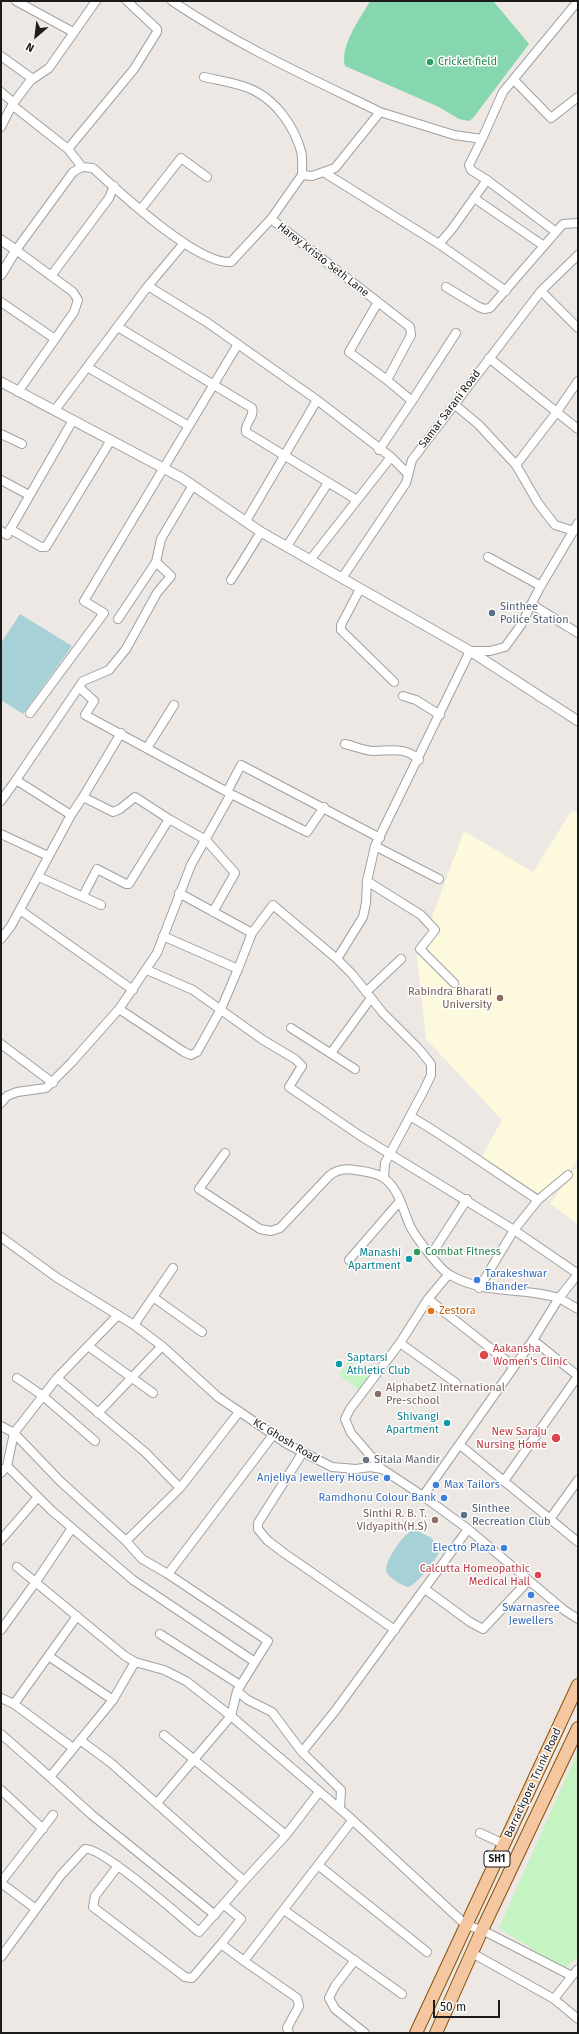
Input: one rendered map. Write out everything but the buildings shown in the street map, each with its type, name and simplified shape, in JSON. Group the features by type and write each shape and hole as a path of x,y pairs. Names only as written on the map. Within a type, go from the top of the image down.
{"main road":[{"name":"Barrackpore Trunk Road","path":"416,2033 578,1685"},
{"name":"Barrackpore Trunk Road","path":"436,2033 482,1930 578,1728"}],"street":[{"path":"16,1 73,32"},
{"path":"1,127 13,104 33,79 48,68 96,1"},
{"path":"68,149 134,69 157,32 157,29 149,20 127,1"},
{"path":"172,1 232,40 278,64 380,112 454,135 482,138"},
{"path":"556,232 487,180 471,170 469,165 503,92 578,2"},
{"path":"1,56 33,79"},
{"path":"204,77 236,84 256,91 276,108 290,123 301,151 302,175 325,173 335,168 380,112"},
{"path":"514,80 551,118 578,97"},
{"path":"1,92 13,104 68,149 82,167"},
{"path":"140,209 181,158 207,176"},
{"path":"1,275 16,250 73,172 82,167 93,168 157,224 184,243 215,261 231,262 271,219"},
{"path":"325,173 439,244 506,291"},
{"name":"Harey Kristo Seth Lane","path":"302,175 271,219 410,327 411,335 387,380"},
{"path":"439,244 452,229 487,180"},
{"path":"51,276 109,198 114,186"},
{"path":"474,198 544,246"},
{"path":"446,287 484,309 490,308 565,222 578,224"},
{"path":"1,240 74,292 78,300 74,312 18,392"},
{"path":"55,410 148,286 184,243"},
{"name":"Samar Sarani Road","path":"342,578 406,483 407,473 412,460 541,291 578,255"},
{"path":"148,286 238,344 318,400 379,450 391,457 407,473"},
{"path":"541,291 578,328"},
{"path":"1,302 55,339"},
{"path":"378,302 349,352 387,380 412,401"},
{"path":"118,327 252,408 253,414 245,427 246,432 284,457 357,500"},
{"path":"379,450 456,333"},
{"path":"30,713 104,613 84,601 238,344"},
{"path":"489,358 556,413 578,429"},
{"path":"88,367 189,426"},
{"path":"516,465 556,413 578,381"},
{"path":"1,382 164,468 193,485 261,532 470,651 578,721"},
{"path":"246,521 318,400"},
{"path":"455,405 479,425 516,465 538,503 555,524 574,531"},
{"path":"1,532 6,535 10,529 73,420"},
{"path":"1,434 22,444"},
{"path":"10,529 41,547 46,547 111,440"},
{"path":"310,560 391,457"},
{"path":"1,480 29,495"},
{"path":"287,546 328,483"},
{"path":"118,619 156,562 161,539 193,485"},
{"path":"470,651 490,651 505,647 521,626 531,604 578,523"},
{"path":"231,580 261,532"},
{"path":"488,557 541,586"},
{"path":"1,801 83,680 109,670 126,649 158,593 171,576 156,562"},
{"path":"360,589 341,630 394,682"},
{"path":"531,604 578,632"},
{"path":"337,959 363,917 366,903 367,881 375,846 419,760 470,651"},
{"path":"79,687 94,701 85,715 121,733 229,793 307,832 324,807"},
{"path":"403,696 416,700 440,715"},
{"path":"147,748 174,705"},
{"path":"1,939 20,910 71,815 121,733"},
{"path":"345,744 372,751 397,749 414,755 419,760"},
{"path":"1,1103 7,1096 17,1092 46,1088 53,1083 119,1009 133,990 157,953 191,865 206,840 241,765 324,807 380,838"},
{"path":"16,780 71,815"},
{"path":"83,797 113,812 120,809 135,797 169,819 206,840 235,874 213,912"},
{"path":"82,896 97,869 126,884 129,884 169,819"},
{"path":"1,834 48,856"},
{"path":"375,846 439,879"},
{"path":"38,877 101,905"},
{"path":"367,881 421,915 435,930 420,949 454,983"},
{"path":"179,893 252,933"},
{"path":"119,1009 184,1052 191,1055 197,1052 221,1009 252,933 273,905 337,959 352,974 383,1013 419,1049 431,1064 431,1074 390,1152 383,1170 384,1178 396,1193 414,1234 448,1274 478,1288 517,1291 559,1298 578,1308"},
{"path":"20,910 133,990"},
{"path":"163,936 238,969"},
{"path":"330,1053 369,995 401,959"},
{"path":"147,970 193,990 263,1040 295,1059 302,1066 289,1088 359,1135 390,1152 466,1199 578,1274 559,1298 533,1340 513,1366 460,1445 423,1496"},
{"path":"291,1028 355,1069"},
{"path":"1,1044 53,1083"},
{"path":"410,1116 436,1131 488,1168 538,1200"},
{"path":"225,1153 199,1189 255,1227 265,1231 280,1228 329,1176 336,1171 347,1169 384,1178"},
{"path":"478,1288 514,1230 538,1200 568,1175"},
{"path":"431,1254 466,1199"},
{"path":"350,1260 400,1201"},
{"name":"KC Ghosh Road","path":"1,1237 56,1277 134,1325 162,1346 218,1397 273,1435 332,1467 356,1469 370,1467 382,1469"},
{"path":"134,1325 173,1268"},
{"path":"448,1274 428,1299 400,1343 350,1409 345,1419 351,1433 382,1469 423,1496 468,1529 528,1581 564,1610 578,1619"},
{"path":"153,1297 202,1332"},
{"path":"428,1299 513,1366"},
{"path":"1,1473 7,1466 14,1433 57,1378 118,1315"},
{"path":"504,1481 578,1376 533,1340"},
{"path":"400,1343 456,1383"},
{"path":"88,1346 133,1377 153,1393"},
{"path":"98,1413 162,1346"},
{"path":"18,1378 43,1396 95,1441"},
{"path":"57,1378 146,1453 180,1488"},
{"path":"126,1541 180,1488 239,1412"},
{"path":"1,1426 14,1433 60,1481 126,1541 142,1559 168,1574 268,1641 239,1688 231,1716 157,1803"},
{"path":"168,1574 273,1435"},
{"path":"460,1445 578,1542"},
{"path":"302,1452 261,1518 258,1529 267,1540 284,1553 395,1630"},
{"path":"7,1466 38,1498 133,1580 255,1662"},
{"path":"550,1519 578,1480"},
{"path":"1,1540 38,1498"},
{"path":"1,1630 72,1528"},
{"path":"302,1752 335,1711 468,1529"},
{"path":"17,1567 124,1656 135,1662 164,1670 186,1680 231,1716 340,1809 466,1925 482,1930 572,1976"},
{"path":"425,1589 483,1629 528,1581"},
{"path":"14,1704 50,1657 77,1616"},
{"path":"160,1634 239,1688 248,1700 272,1712 302,1752 341,1790 340,1809"},
{"path":"50,1657 113,1700"},
{"path":"50,1777 113,1700 135,1662"},
{"path":"1,1698 14,1704 73,1748"},
{"path":"1,1734 92,1815 214,1915"},
{"path":"164,1735 194,1758 286,1835"},
{"path":"80,1740 157,1803 244,1881"},
{"path":"1,1790 43,1829"},
{"path":"1,1957 77,1855 85,1849 94,1850 118,1866 199,1932 286,1835 319,1792"},
{"path":"36,1909 1,1882 53,1815"},
{"path":"244,1961 352,1821"},
{"path":"480,1834 504,1844"},
{"path":"318,1865 427,1952"},
{"path":"118,1866 95,1896 93,1907 185,1977 192,1978 196,1976 241,1919 224,1905"},
{"path":"284,1910 402,1994"},
{"path":"221,1944 297,1998 299,2006 289,2022 287,2028 289,2033"},
{"path":"472,1953 554,1999 578,2019"},
{"path":"355,1960 335,1986 329,1998 335,2009 365,2033"},
{"path":"554,1999 578,1969"}],"shaded area":[{"name":"Rabindra Bharati University","path":"572,810 578,813 578,1160 549,1200 481,1158 502,1120 426,1039 417,957 464,831 533,872"},
{"path":"578,1168 578,1224 550,1204 574,1170"}],"green space":[{"name":"Cricket field","path":"370,1 491,1 494,2 529,44 473,118 469,121 459,119 439,107 345,66 344,58 348,41"},
{"path":"349,1361 370,1377 361,1391 339,1375"},
{"path":"578,1751 578,1956 564,1969 499,1928"}],"water":[{"path":"20,614 72,646 23,714 1,700 1,643"},
{"path":"414,1529 430,1537 441,1549 421,1576 408,1587 391,1577 387,1573 386,1568 395,1548 410,1531"}],"place":[{"name":"Cricket field","path":"430,62"},
{"name":"Sinthee Police Station","path":"492,613"},
{"name":"Rabindra Bharati University","path":"500,998"},
{"name":"Combat Fitness","path":"417,1252"},
{"name":"Manashi Apartment","path":"409,1259"},
{"name":"Tarakeshwar Bhander","path":"477,1280"},
{"name":"Zestora","path":"431,1311"},
{"name":"Aakansha Women's Clinic","path":"484,1355"},
{"name":"Saptarsi Athletic Club","path":"339,1364"},
{"name":"AlphabetZ International Pre-school","path":"378,1394"},
{"name":"Shivangi Apartment","path":"447,1423"},
{"name":"New Saraju Nursing Home","path":"556,1438"},
{"name":"Sitala Mandir","path":"366,1460"},
{"name":"Anjeliya Jewellery House","path":"387,1478"},
{"name":"Max Tailors","path":"436,1485"},
{"name":"Ramdhonu Colour Bank","path":"444,1498"},
{"name":"Sinthee Recreation Club","path":"464,1515"},
{"name":"Sinthi R. B. T. Vidyapith(H.S)","path":"435,1520"},
{"name":"Electro Plaza","path":"504,1548"},
{"name":"Calcutta Homeopathic Medical Hall","path":"538,1575"},
{"name":"Swarnasree Jewellers","path":"531,1595"}]}
